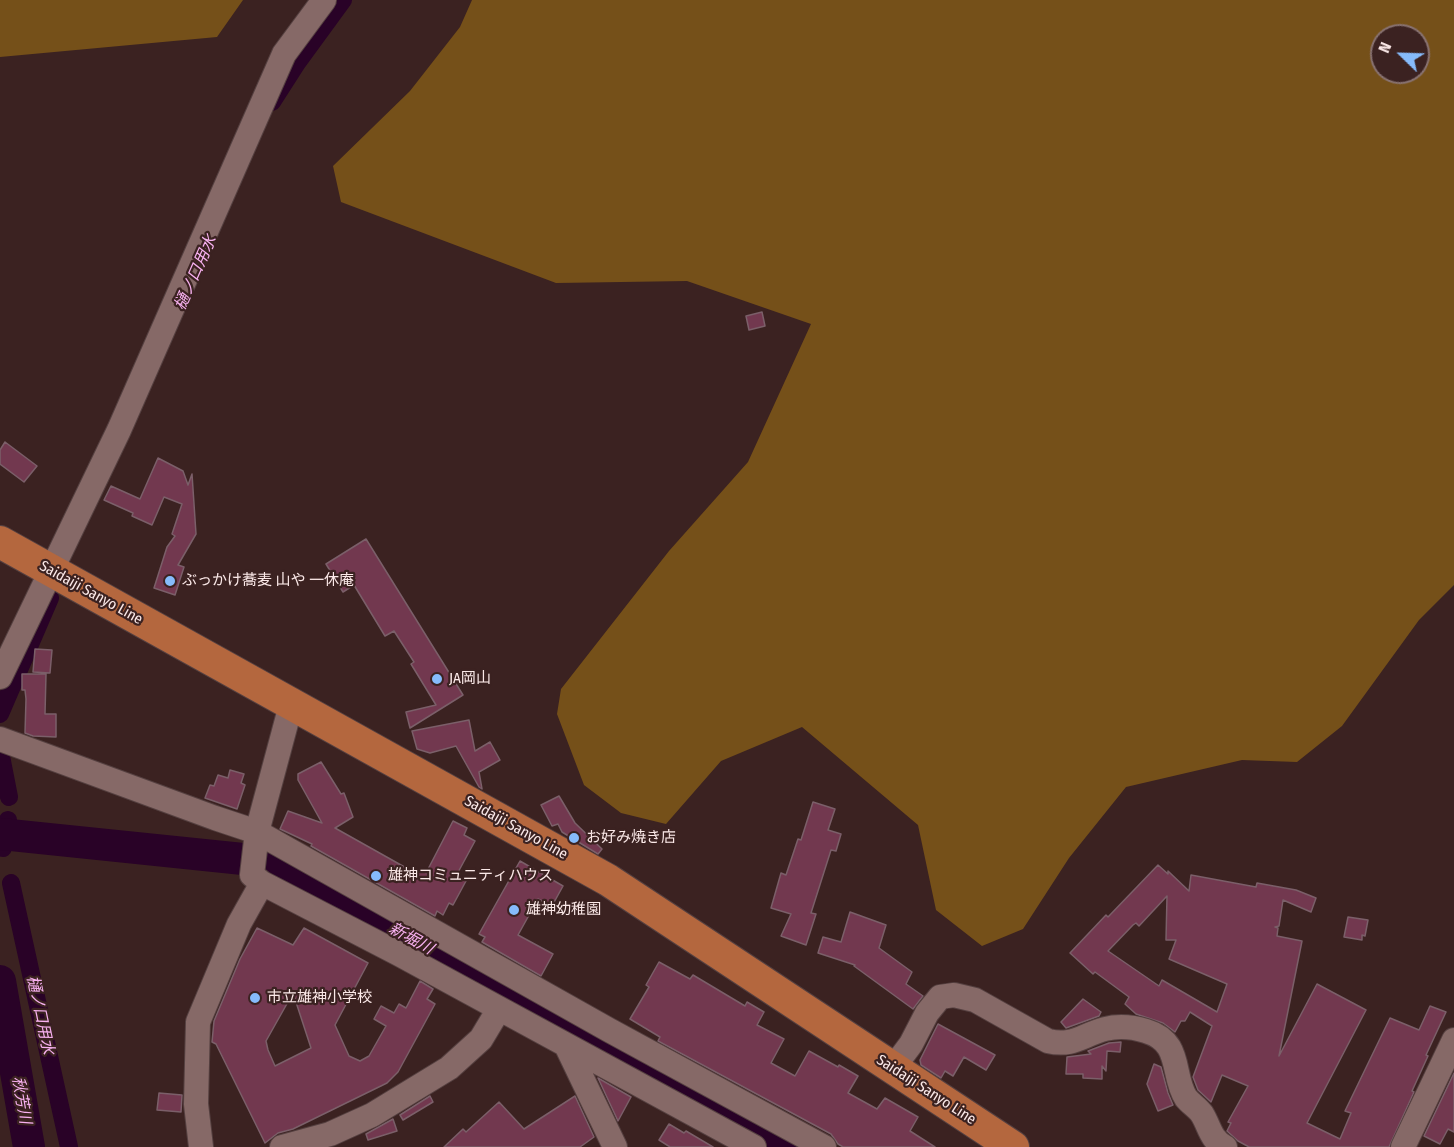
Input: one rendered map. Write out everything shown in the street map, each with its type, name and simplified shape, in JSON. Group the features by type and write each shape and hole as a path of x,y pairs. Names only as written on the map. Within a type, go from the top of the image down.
{"main road":[{"name":"Saidaiji Sanyo Line","path":"0,542 608,880 1013,1147"}],"street":[{"path":"0,676 119,430 284,54 324,0"},
{"path":"201,1147 196,1104 198,1022 257,879 256,835 291,705"},
{"path":"0,739 256,835 407,937 498,1009 566,1045 602,1045 754,1147"},
{"path":"257,879 407,937 602,1045 824,1147"},
{"path":"893,1068 911,1044 927,1013 940,997 954,995 975,1000 1048,1041 1061,1044 1106,1029 1131,1028 1148,1031 1161,1038 1170,1050 1186,1097 1201,1112 1216,1142 1225,1147"},
{"path":"282,1147 330,1134 372,1115 449,1068 481,1039 498,1009"},
{"path":"1402,1147 1454,1040"},
{"path":"566,1045 615,1147"}],"shaded area":[{"path":"0,0 243,0 217,37 0,57"},
{"path":"472,0 1454,0 1454,585 1419,620 1342,726 1297,762 1242,760 1126,787 1069,858 1023,929 982,946 936,910 918,825 802,727 721,761 666,824 621,813 584,785 557,714 561,689 669,551 748,462 811,324 687,281 556,283 341,202 333,166 410,91 460,27"}],"building":[{"path":"762,312 765,326 749,330 746,316"},
{"path":"5,442 37,466 24,482 0,464 0,450"},
{"path":"158,458 183,471 188,485 192,474 196,534 178,565 184,567 175,595 154,588 167,547 175,536 172,534 182,504 164,497 152,525 132,516 133,513 104,500 111,486 140,499"},
{"path":"366,539 463,695 410,728 406,712 436,705 411,664 414,662 394,631 385,636 354,585 343,592 326,564"},
{"path":"35,649 52,650 50,673 33,672"},
{"path":"22,674 46,674 45,714 56,714 56,737 33,736 25,733 26,699 25,690 22,690"},
{"path":"469,720 475,751 490,742 500,760 479,772 482,789 456,746 430,753 417,749 412,731"},
{"path":"321,762 341,794 344,793 353,817 335,828 417,874 420,869 426,873 453,821 467,828 464,835 475,841 456,876 466,881 453,905 449,903 443,915 437,911 435,916 311,846 312,844 280,829 288,811 322,823 298,780 298,774"},
{"path":"230,770 244,774 241,783 245,785 237,809 205,798 210,785 214,786 218,775 228,778"},
{"path":"559,796 575,823 602,849 598,854 562,832 558,824 552,826 541,805"},
{"path":"813,802 835,809 828,830 841,834 836,851 831,850 811,913 816,914 806,945 781,936 791,914 771,908 781,873 786,875 798,839 801,840"},
{"path":"520,861 563,886 552,906 538,899 518,935 553,954 541,976 482,942 485,937 479,934"},
{"path":"1158,865 1168,874 1168,871 1189,891 1191,875 1256,887 1257,883 1296,890 1316,898 1311,912 1283,900 1279,926 1275,927 1278,928 1277,936 1302,941 1279,1056 1317,984 1366,1010 1307,1123 1340,1139 1351,1113 1345,1111 1390,1018 1419,1030 1430,1006 1446,1012 1389,1147 1249,1147 1238,1141 1227,1131 1231,1123 1228,1122 1248,1086 1222,1075 1211,1102 1198,1090 1193,1077 1212,1026 1190,1012 1175,1032 1163,1023 1136,1014 1125,1004 1129,997 1095,972 1093,974 1070,953 1106,915 1108,917","holes":["1167,896 1166,940 1176,940 1169,959 1227,984 1217,1012 1162,980 1159,986 1108,951 1133,925 1136,923 1139,926"]},
{"path":"850,912 886,925 879,948 912,972 906,984 923,996 913,1009 855,965 818,953 823,937 841,942"},
{"path":"1348,917 1368,920 1362,940 1344,937"},
{"path":"257,928 293,945 304,928 368,963 335,1025 349,1056 360,1061 369,1056 386,1026 374,1019 381,1006 394,1013 399,1004 406,1008 420,981 433,989 427,999 435,1004 398,1072 387,1083 293,1129 278,1133 265,1143 216,1044 212,1042 214,1021 240,959","holes":["293,993 311,1048 275,1066 268,1050 266,1041"]},
{"path":"659,962 690,979 693,975 745,1006 747,1002 764,1012 757,1025 784,1039 771,1063 795,1076 809,1051 838,1067 839,1065 858,1076 848,1093 877,1109 885,1098 918,1117 910,1131 935,1147 843,1147 831,1134 658,1041 660,1037 630,1019 649,987 646,985"},
{"path":"1083,999 1101,1012 1099,1016 1066,1028 1061,1022"},
{"path":"938,1024 995,1055 986,1070 964,1057 953,1076 945,1071 941,1078 921,1065 920,1060"},
{"path":"1121,1042 1120,1052 1107,1051 1106,1071 1102,1066 1102,1079 1083,1078 1083,1074 1066,1074 1067,1057 1091,1054 1088,1051 1109,1043"},
{"path":"1154,1064 1161,1067 1173,1105 1158,1111 1147,1084"},
{"path":"1454,1073 1454,1132 1448,1129 1440,1144 1424,1136"},
{"path":"598,1078 631,1097 618,1121"},
{"path":"159,1093 182,1095 181,1112 157,1110"},
{"path":"430,1096 433,1102 403,1120 400,1115"},
{"path":"575,1096 594,1137 580,1147 444,1147 463,1129 466,1132 499,1102 524,1129"},
{"path":"393,1119 397,1131 368,1140 366,1134"},
{"path":"669,1124 713,1147 670,1147 659,1140"}],"waterway":[{"name":"樋ノ口用水","path":"272,102 343,0"},
{"name":"樋ノ口用水","path":"0,714 50,598"},
{"name":"樋ノ口用水","path":"0,751 9,797"},
{"name":"樋ノ口用水","path":"3,848 8,820"},
{"name":"新堀川","path":"0,834 272,862 791,1147"},
{"name":"樋ノ口用水","path":"11,883 69,1147"},
{"name":"秋芳川","path":"0,981 29,1147"}],"place":[{"name":"ぶっかけ蕎麦 山や 一休庵","path":"170,581"},
{"name":"JA岡山","path":"437,679"},
{"name":"お好み焼き店","path":"574,838"},
{"name":"雄神コミュニティハウス","path":"376,876"},
{"name":"雄神幼稚園","path":"514,910"},
{"name":"市立雄神小学校","path":"255,998"}]}
